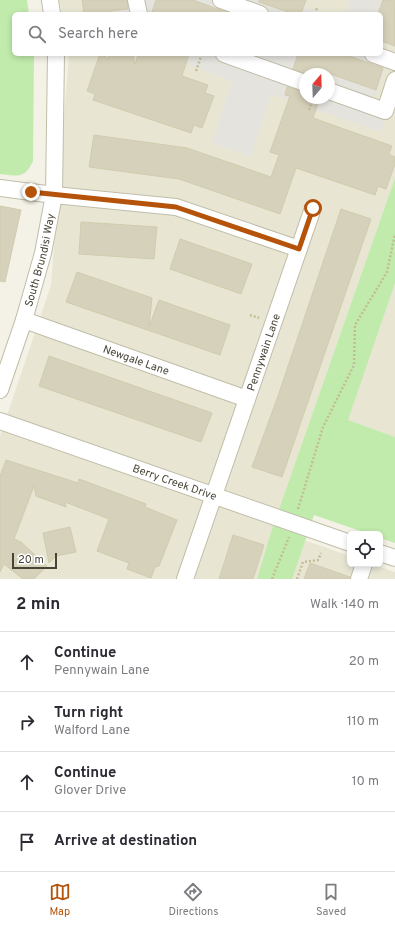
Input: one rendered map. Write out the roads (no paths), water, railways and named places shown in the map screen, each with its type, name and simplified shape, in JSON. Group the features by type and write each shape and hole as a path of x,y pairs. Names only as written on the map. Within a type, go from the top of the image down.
{"street":[{"path":"50,0 52,12"},
{"path":"136,0 139,12"},
{"path":"221,0 254,12"},
{"name":"South Brundisi Way","path":"0,390 24,320 43,252 54,195 56,56"},
{"path":"230,56 299,81"},
{"path":"378,56 395,62"},
{"path":"335,93 385,111 395,80"},
{"path":"0,188 176,207 299,249"},
{"name":"Pennywain Lane","path":"185,579 313,208"},
{"name":"Newgale Lane","path":"24,320 247,399"},
{"name":"Berry Creek Drive","path":"0,420 347,542"},
{"path":"383,554 395,558"},
{"path":"359,579 363,567"}]}
